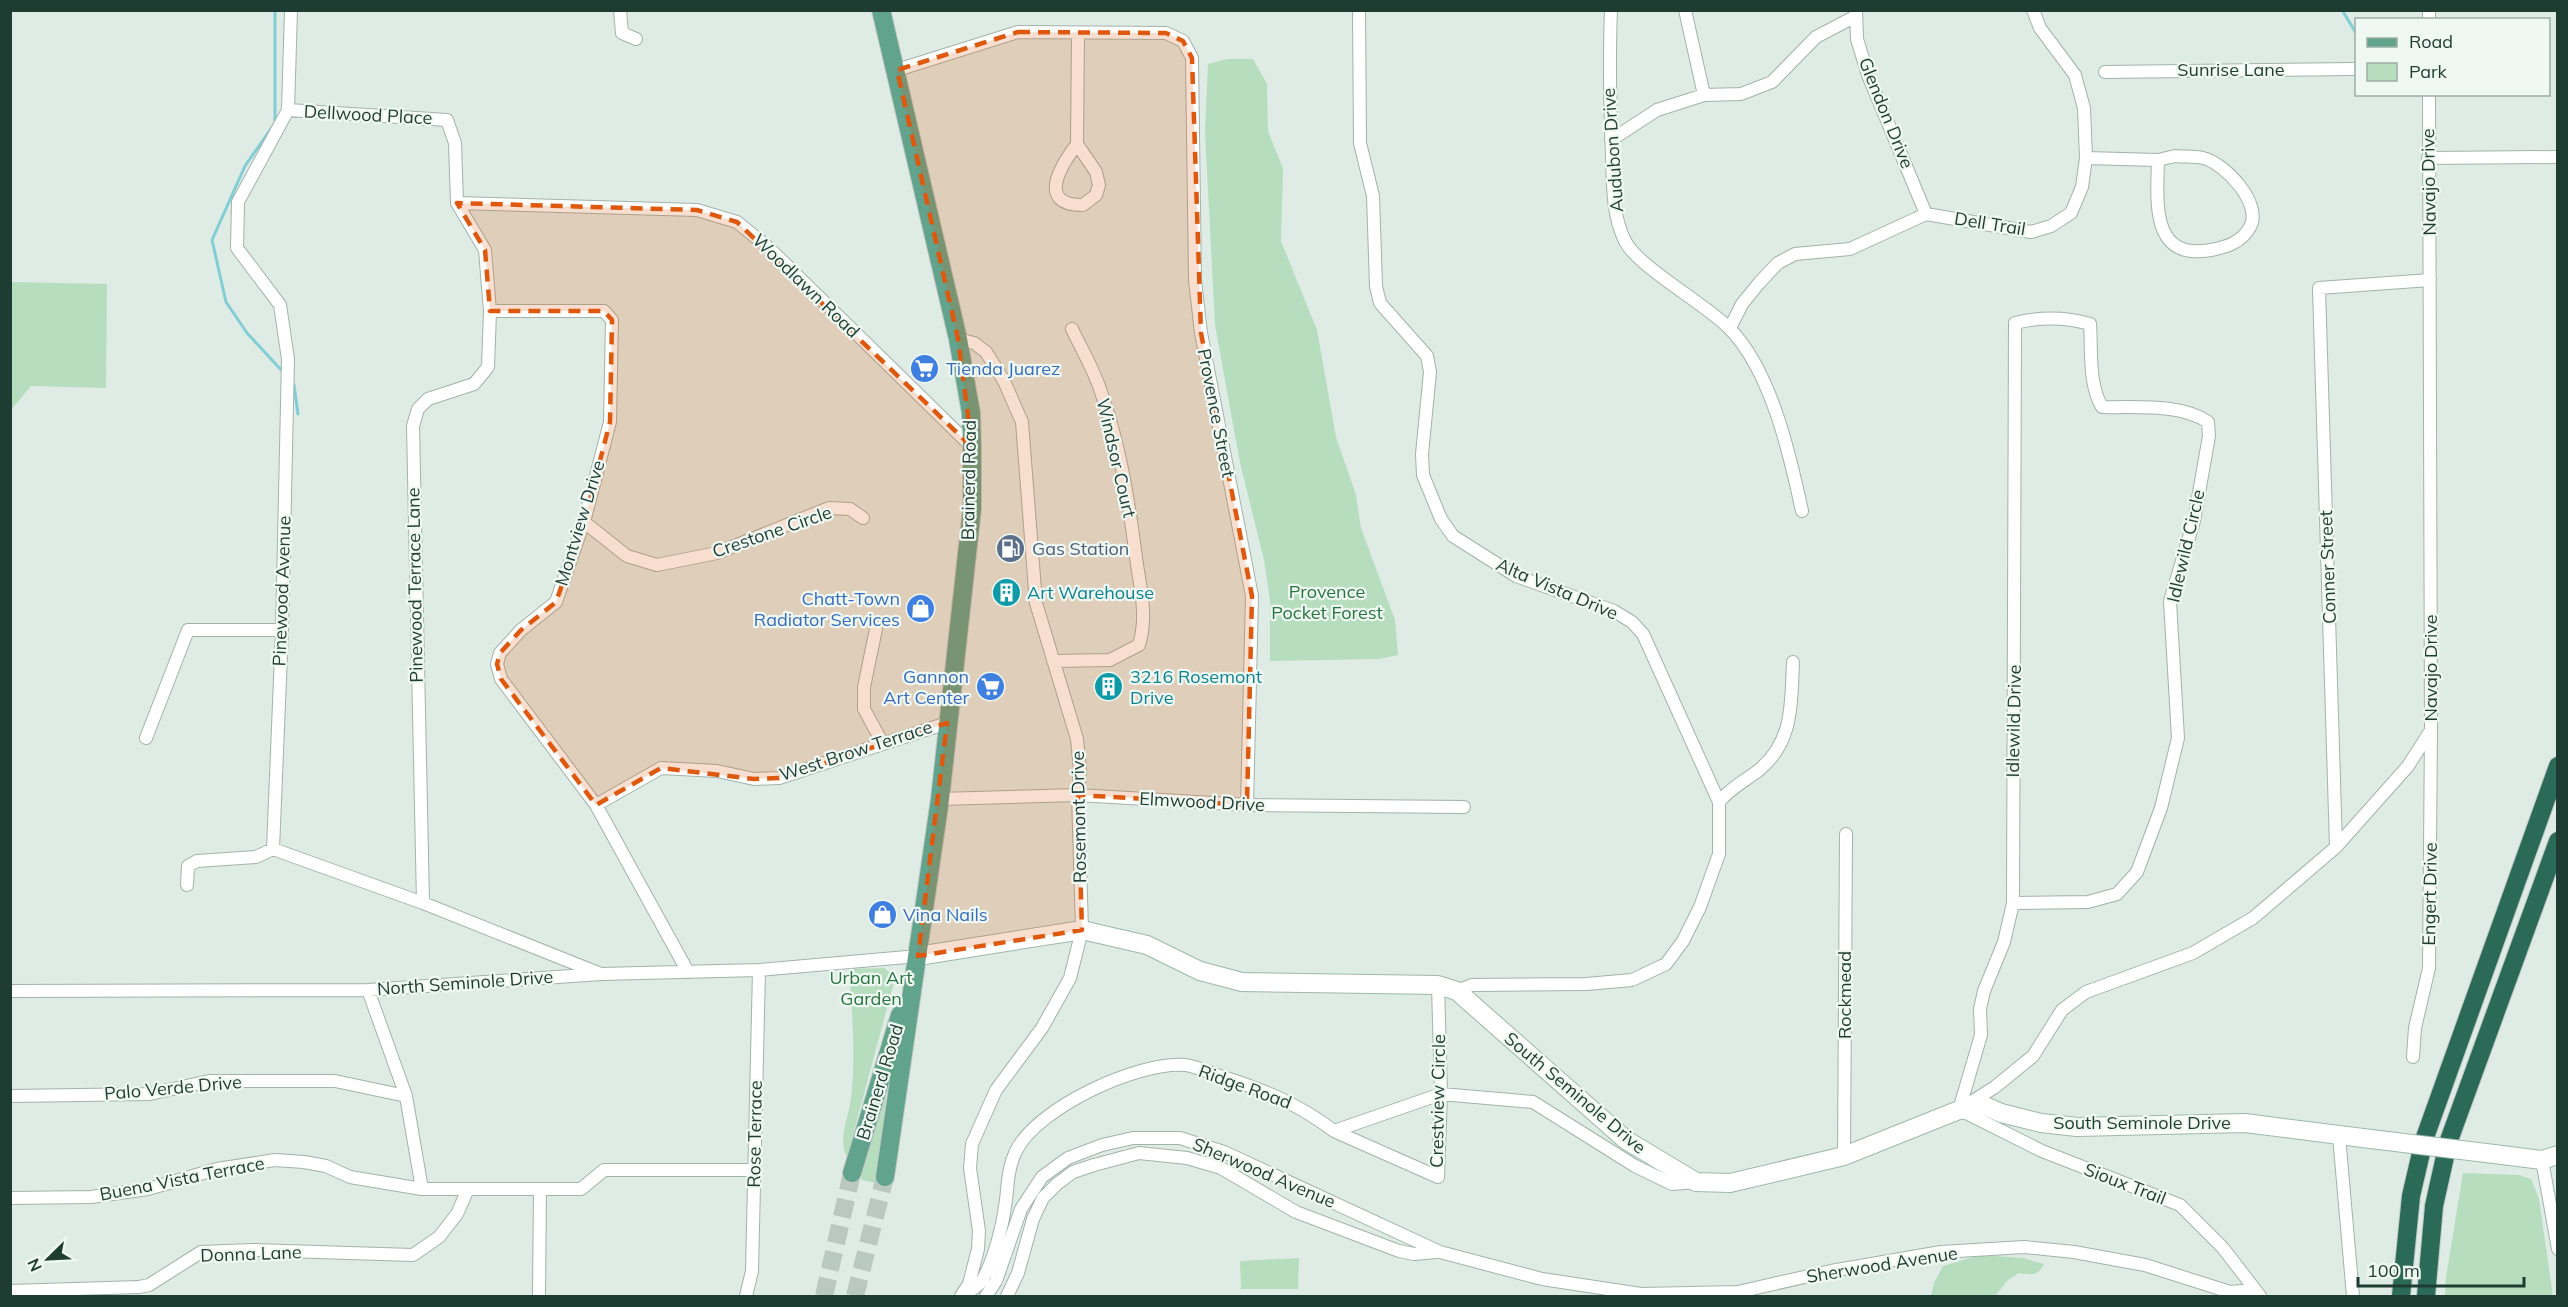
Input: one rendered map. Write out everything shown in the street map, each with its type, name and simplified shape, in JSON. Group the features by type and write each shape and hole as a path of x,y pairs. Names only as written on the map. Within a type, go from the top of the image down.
{"highway":[{"path":"2400,1296 2411,1196 2424,1140 2558,766"},
{"path":"2427,1296 2434,1206 2448,1143 2558,841"}],"main road":[{"name":"Brainerd Road","path":"881,10 897,70 958,339 971,413 972,447 972,510 940,799 885,1177"},
{"name":"Brainerd Road","path":"852,1173 918,956"}],"street":[{"name":"Pinewood Avenue","path":"273,849 282,630 288,359 280,305 237,248 238,202 288,110 291,10"},
{"path":"620,10 622,33 636,39"},
{"name":"Alta Vista Drive","path":"1359,10 1360,142 1373,196 1376,286 1380,303 1427,356 1430,372 1422,454 1423,475 1441,519 1453,536 1470,549 1516,576 1614,611 1632,622 1642,634 1719,802 1719,854 1712,879 1683,941 1666,964 1632,980 1586,984 1472,985 1457,991"},
{"name":"Audubon Drive","path":"1611,10 1608,85 1614,198 1625,242 1639,258 1730,328 1747,352 1776,411 1802,511"},
{"path":"1685,10 1704,95"},
{"name":"Dell Trail","path":"1926,214 2031,232 2051,226 2071,213 2082,187 2086,158 2084,108 2075,75 2040,27 2033,10"},
{"path":"1611,140 1657,110 1704,95 1741,94 1772,82 1816,37 1856,13"},
{"name":"Glendon Drive","path":"1856,13 1857,39 1868,75 1926,214"},
{"path":"897,70 1018,32 1078,34 1077,144 1056,176 1055,187 1067,203 1083,205 1096,195 1099,185 1096,172 1077,144"},
{"name":"Provence Street","path":"1078,34 1166,33 1184,41 1192,58 1195,280 1201,333 1252,596 1247,805"},
{"name":"Sunrise Lane","path":"2105,72 2355,69"},
{"name":"Navajo Drive","path":"1959,1110 1995,1087 2033,1056 2062,1010 2086,992 2193,953 2253,918 2336,847 2408,766 2431,730 2429,96"},
{"name":"Dellwood Place","path":"288,110 447,120 455,143 457,203"},
{"path":"2086,158 2158,160 2175,156 2204,158 2227,172 2242,189 2252,205 2251,226 2239,240 2221,249 2198,253 2180,249 2165,236 2158,217 2158,160"},
{"path":"2428,158 2558,157"},
{"path":"457,203 485,250 490,311"},
{"name":"Woodlawn Road","path":"457,203 697,210 737,222 769,248 972,447"},
{"path":"1730,328 1743,304 1778,263 1796,254 1850,249 1926,214"},
{"name":"Conner Street","path":"2336,847 2319,288 2430,280"},
{"name":"Montview Drive","path":"490,311 604,311 612,321 610,422 584,522 556,602 521,630 500,653 497,664 501,679 596,805 688,972"},
{"name":"Pinewood Terrace Lane","path":"423,903 413,426 418,409 428,399 474,384 488,367 490,311"},
{"name":"Idlewild Circle","path":"2013,903 2088,902 2117,894 2137,872 2161,808 2178,738 2170,601 2194,521 2210,436 2208,423 2195,414 2102,407 2096,397 2093,379 2090,324 2076,320 2034,318 2015,323"},
{"name":"Idlewild Drive","path":"1959,1110 1981,1035 1980,1009 1984,991 2004,942 2013,903 2015,323"},
{"name":"Windsor Court","path":"1053,661 1110,660 1139,645 1143,631 1143,600 1129,502 1112,426 1101,389 1072,329"},
{"name":"Rosemont Drive","path":"958,339 974,343 986,352 1004,381 1022,422 1036,603 1076,732 1080,770 1078,795 1082,930 1070,978 1042,1028 996,1090 972,1144 970,1168 979,1231 978,1249 969,1284 962,1296"},
{"name":"Crestone Circle","path":"584,522 627,556 657,565 717,553 829,508 850,509 863,518"},
{"path":"876,629 864,687 864,709 882,742"},
{"path":"146,738 188,630 282,630"},
{"path":"1719,802 1726,793 1773,757 1785,738 1791,720 1792,662"},
{"name":"West Brow Terrace","path":"596,805 661,768 717,771 754,779 778,777 947,723"},
{"name":"Engert Drive","path":"2413,1057 2415,1029 2429,968 2431,730"},
{"name":"Elmwood Drive","path":"940,799 1078,795 1247,805 1464,807"},
{"name":"Rockmead","path":"1844,1156 1846,834"},
{"path":"187,885 188,866 197,861 256,857 273,849 423,903 601,974"},
{"name":"South Seminole Drive","path":"918,956 1082,930 1112,934 1147,945 1200,970 1242,982 1438,985 1457,991 1626,1140 1696,1182 1730,1183 1844,1156 1959,1110 1985,1106 2001,1113 2031,1120 2077,1127 2244,1123 2494,1154 2550,1158"},
{"name":"North Seminole Drive","path":"10,991 369,990 601,974 759,970 918,956"},
{"name":"Rose Terrace","path":"746,1296 752,1271 759,970"},
{"name":"Crestview Circle","path":"1334,1131 1438,1177 1441,1094 1438,985"},
{"path":"369,990 406,1096 422,1188"},
{"name":"Ridge Road","path":"962,1296 982,1281 1001,1229 1008,1173 1016,1151 1034,1128 1086,1091 1146,1070 1185,1065 1269,1092 1303,1108 1334,1131"},
{"name":"Palo Verde Drive","path":"10,1096 150,1094 209,1081 335,1081 406,1096"},
{"path":"1334,1131 1441,1094 1533,1101 1635,1166 1672,1184 1696,1182"},
{"name":"Sioux Trail","path":"1959,1110 2042,1151 2180,1205 2223,1248 2257,1293"},
{"path":"2338,1136 2353,1296"},
{"name":"Sherwood Avenue","path":"986,1296 996,1281 1021,1209 1042,1177 1068,1158 1102,1145 1133,1138 1180,1138 1224,1152 1440,1252 1542,1279 1641,1294 1738,1292 1941,1252 2024,1247 2074,1252 2145,1265 2230,1292 2257,1293"},
{"name":"Sherwood Avenue","path":"1007,1296 1018,1273 1033,1219 1043,1198 1073,1172 1139,1153 1186,1158 1221,1168 1296,1212 1399,1251 1414,1254 1440,1252"},
{"path":"2550,1158 2558,1249"},
{"name":"Buena Vista Terrace","path":"10,1198 91,1197 136,1191 217,1169 275,1160 326,1166 350,1177 422,1188 540,1191 581,1189 604,1170 755,1170"},
{"name":"Donna Lane","path":"10,1291 149,1285 201,1252 254,1250 413,1255 439,1237 457,1214 468,1189"},
{"path":"539,1296 540,1191"}],"highlighted area":[{"path":"1018,32 1166,33 1183,41 1192,58 1201,333 1252,596 1247,805 1078,795 1082,930 918,956 947,723 779,778 754,779 661,768 596,805 501,679 497,664 500,653 521,630 556,602 584,522 610,422 612,320 604,311 490,311 485,250 457,203 697,210 737,222 972,447 958,339 897,70"}],"green space":[{"name":"Provence Pocket Forest","path":"1227,59 1253,59 1267,84 1268,131 1283,169 1281,241 1317,330 1336,437 1356,495 1361,528 1395,620 1398,655 1379,659 1270,661 1270,600 1264,560 1240,463 1215,325 1205,132 1208,64"},
{"path":"11,282 107,284 106,388 31,386 11,410"},
{"name":"Urban Art Garden","path":"884,968 892,974 894,982 847,1157 844,1151 843,1136 851,1098 853,1066 849,969"},
{"path":"886,1096 882,1157 876,1183 861,1180 868,1145"},
{"path":"2463,1173 2519,1175 2531,1179 2539,1199 2553,1296 2445,1296"},
{"path":"1980,1255 2023,1258 2044,1264 2037,1273 2019,1273 2008,1280 1995,1296 1931,1296 1934,1283 1943,1266"},
{"path":"1299,1258 1298,1289 1241,1289 1240,1261"}],"waterway":[{"path":"275,10 275,123 245,166 212,240 226,302 247,333 283,372"},
{"path":"2342,10 2355,31"},
{"path":"291,381 294,385 298,414"}],"tunnel":[{"path":"824,1296 852,1173"},
{"path":"855,1296 885,1177"}],"place":[{"name":"Tienda Juarez","path":"925,369"},
{"name":"Gas Station","path":"1011,549"},
{"name":"Art Warehouse","path":"1006,593"},
{"name":"Chatt-Town Radiator Services","path":"921,609"},
{"name":"Gannon Art Center","path":"990,687"},
{"name":"3216 Rosemont Drive","path":"1109,687"},
{"name":"Vina Nails","path":"882,915"}]}
